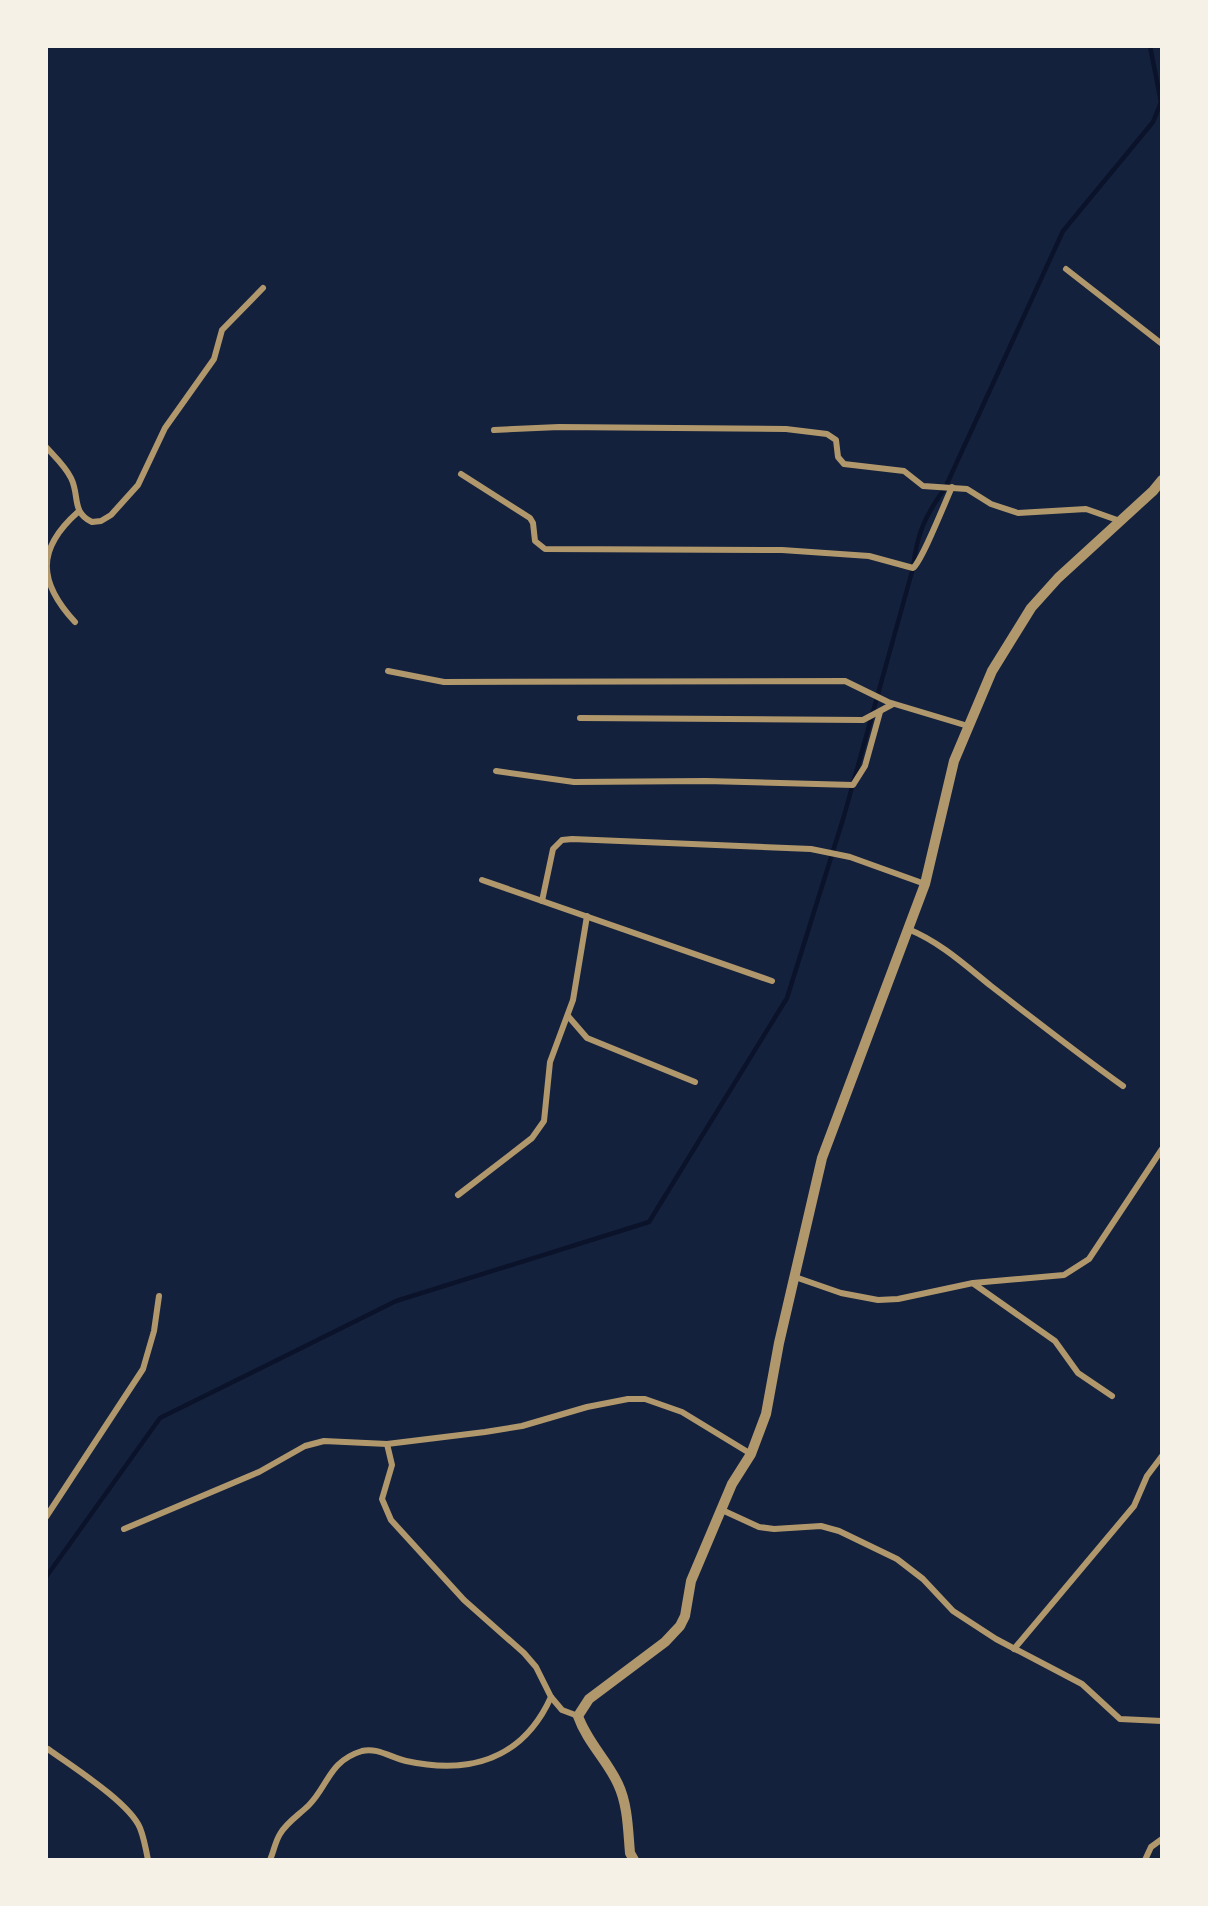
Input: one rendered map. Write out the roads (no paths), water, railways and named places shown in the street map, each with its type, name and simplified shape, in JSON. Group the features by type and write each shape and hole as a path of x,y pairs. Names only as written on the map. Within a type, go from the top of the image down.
{"street":[{"path":"1066,269 1161,344"},
{"path":"46,447 73,481 78,512 92,522 101,521 132,492 165,428 214,359 222,330 263,288"},
{"path":"494,430 559,427 786,429 817,432 834,437 838,457 844,464 896,469 908,474 923,486 973,492 991,504 1010,511 1032,513 1086,509 1120,522"},
{"path":"461,474 530,518 533,523 535,541 545,549 782,550 869,556 913,568 920,561 928,537 952,488"},
{"path":"578,1716 590,1699 665,1642 680,1626 685,1616 691,1581 732,1484 751,1454 766,1414 779,1343 822,1158 925,884 954,761 992,671 1031,608 1058,578 1161,481"},
{"path":"75,622 50,588 48,569 50,547 55,535 78,512"},
{"path":"388,671 444,682 845,681 893,704 968,726"},
{"path":"580,718 856,720 871,718 893,704"},
{"path":"496,771 574,782 706,781 853,785 865,766 880,712"},
{"path":"543,901 552,849 562,840 753,844 825,851 850,856 925,884"},
{"path":"482,880 771,981"},
{"path":"458,1195 532,1138 547,1113 550,1062 568,1016 587,916"},
{"path":"908,929 924,935 961,961 1083,1058 1123,1086"},
{"path":"568,1016 583,1034 593,1041 695,1082"},
{"path":"795,1277 841,1293 878,1300 898,1299 973,1283 1054,1276 1080,1266 1098,1246 1161,1149"},
{"path":"973,1283 1056,1341 1078,1373 1112,1396"},
{"path":"46,1517 143,1369 154,1331 159,1296"},
{"path":"124,1529 259,1472 305,1446 324,1441 387,1444 522,1426 613,1401 645,1399 682,1412 751,1454"},
{"path":"387,1444 392,1465 382,1499 391,1520 464,1600 524,1653 536,1667 551,1697 562,1710 578,1716"},
{"path":"1014,1649 1134,1506 1147,1476 1161,1456"},
{"path":"722,1510 759,1527 774,1529 821,1526 839,1531 897,1559 923,1580 953,1611 1014,1649 1082,1684 1120,1719 1161,1721"},
{"path":"270,1860 277,1838 287,1824 314,1800 332,1771 352,1756 371,1750 422,1764 460,1766 487,1762 525,1735 540,1719 551,1697"},
{"path":"578,1716 585,1736 618,1784 625,1807 630,1853 634,1860"},
{"path":"48,1749 98,1786 134,1819 139,1827 148,1860"},
{"path":"1145,1860 1150,1847 1161,1839"}],"waterway":[{"path":"46,1577 160,1418 396,1301 649,1222 787,998 844,816 923,525 945,488 1063,231 1153,122 1161,102 1150,46"}]}
